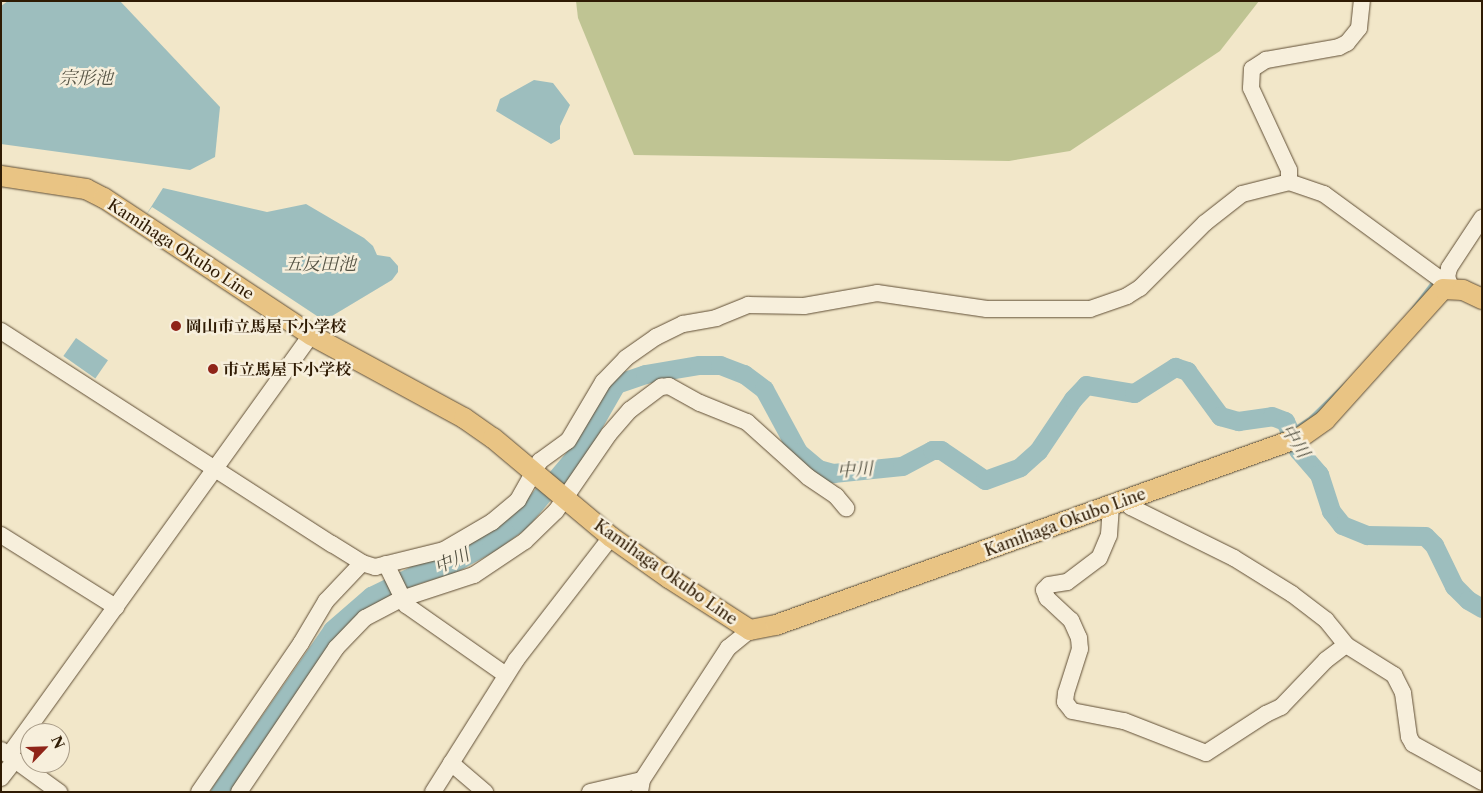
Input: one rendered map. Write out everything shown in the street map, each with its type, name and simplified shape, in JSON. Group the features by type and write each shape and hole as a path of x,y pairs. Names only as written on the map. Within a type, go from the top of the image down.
{"main road":[{"name":"Kamihaga Okubo Line","path":"1,176 86,189 98,195 311,335 464,418 537,473 611,537 669,578 750,630 776,625 1294,440 1324,420 1434,296 1442,280"},
{"path":"1442,280 1482,299"}],"street":[{"path":"1290,182 1289,170 1251,88 1252,69 1266,60 1347,43 1359,28 1362,1"},
{"path":"1,331 362,563 388,568 460,544 507,511 518,500 537,473 568,441 603,382 626,358 656,337 683,324 716,318 748,305 804,306 877,293 987,309 1090,309 1127,296 1140,288 1205,223 1242,194 1290,182 1324,194 1442,280 1447,277 1449,268 1482,218"},
{"path":"1,778 8,755 311,335"},
{"path":"239,792 336,648 365,618 400,596 474,575 500,560 556,511 563,497 609,434 630,410 652,392 669,386 700,403 747,422 808,477 836,496 846,508"},
{"path":"1346,645 1326,660 1281,707 1266,714 1206,753 1124,721 1072,711 1065,702 1080,649 1079,638 1071,620 1047,598 1044,590 1049,585 1067,582 1099,558 1117,503 1131,508 1234,558 1292,594 1334,627 1346,645 1386,667 1400,683 1408,737 1413,744 1482,782"},
{"path":"1,534 116,607"},
{"path":"433,792 506,675 611,537"},
{"path":"199,792 301,643 326,601 362,563"},
{"path":"388,568 400,596 506,675"},
{"path":"590,792 641,786 728,648 750,630"},
{"path":"8,755 58,792"},
{"path":"451,763 485,792"}],"green space":[{"path":"576,1 1259,1 1220,51 1070,151 1009,161 634,155 578,18"}],"water":[{"name":"宗形池","path":"8,1 120,1 220,107 215,157 190,170 1,144 1,6"},
{"path":"534,80 553,83 570,105 560,126 560,139 551,144 496,111 500,99"},
{"name":"五反田池","path":"163,188 267,212 306,204 364,238 373,246 377,255 390,257 398,266 398,272 392,280 332,316 317,316 152,207 146,215"},
{"path":"76,338 108,360 95,378 63,356"}],"waterway":[{"path":"1411,310 1433,281"},
{"name":"中川","path":"220,792 332,630 371,596 414,575 451,564 491,542 520,521 574,457 616,384 645,374 699,365 720,365 744,374 764,389 798,452 818,469 833,473 902,466 932,450 941,450 985,480 1020,467 1038,451 1073,399 1086,385 1134,393 1175,367 1187,371 1220,416 1238,421 1272,416 1285,421 1298,450 1319,474 1331,511 1342,525 1367,535 1425,536 1434,545 1454,586 1468,600 1482,608"},
{"path":"1291,430 1310,417 1347,381"}],"place":[{"name":"岡山市立馬屋下小学校","path":"176,326"},
{"name":"市立馬屋下小学校","path":"213,369"}]}
